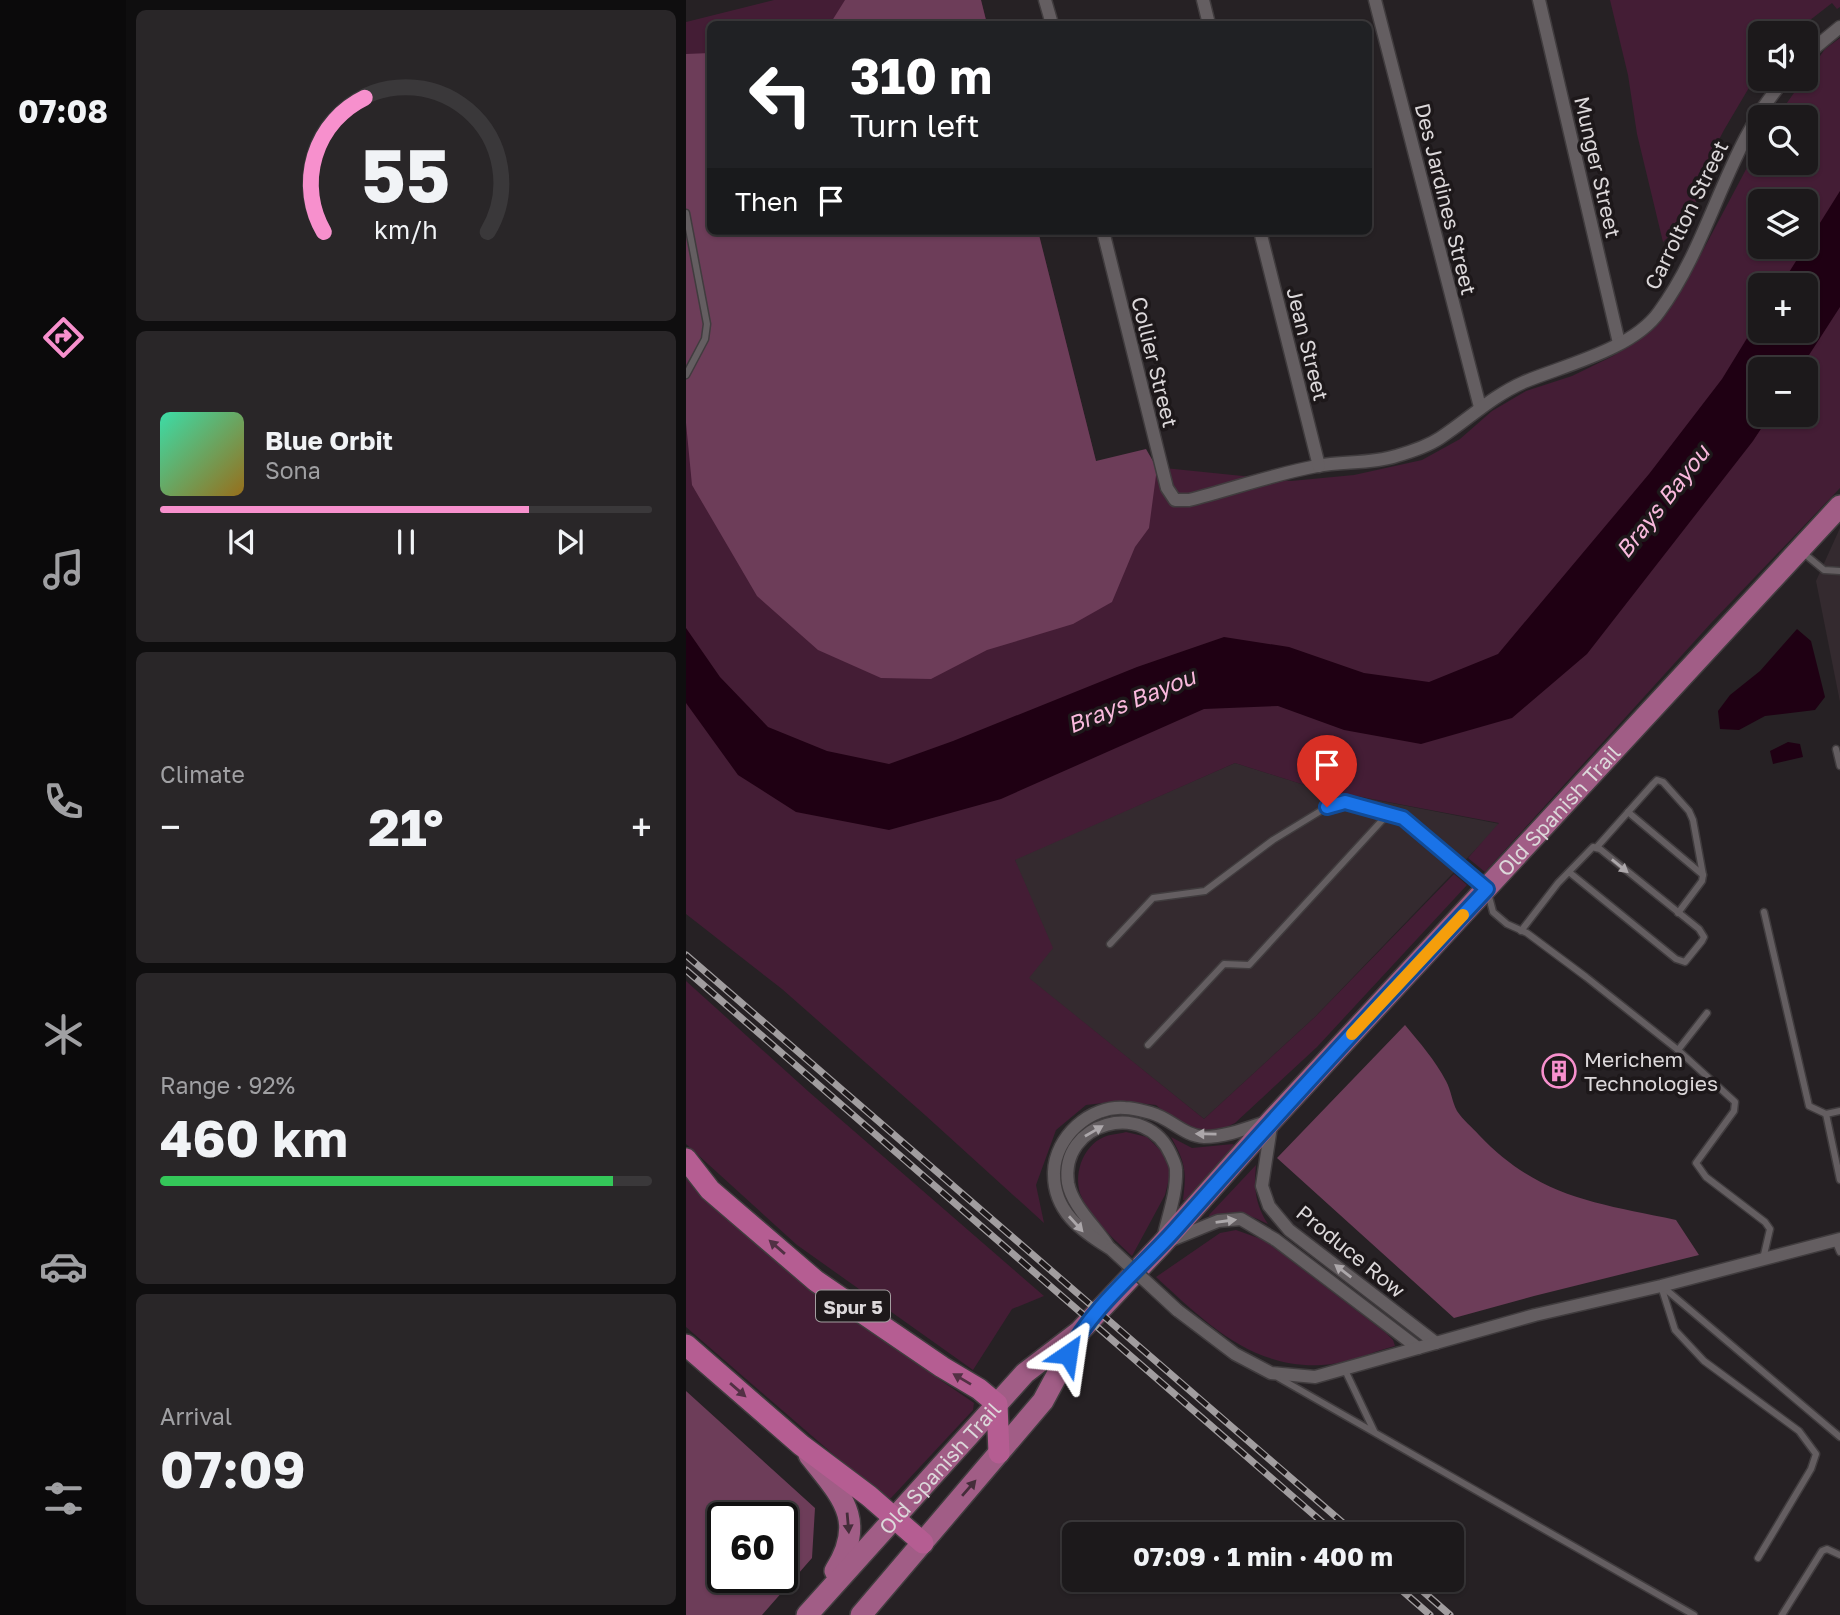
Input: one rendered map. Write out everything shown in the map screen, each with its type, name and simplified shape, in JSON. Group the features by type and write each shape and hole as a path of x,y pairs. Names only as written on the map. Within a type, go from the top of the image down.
{"highway":[{"name":"Spur 5","path":"686,1159 710,1190 816,1281 979,1389 997,1404"},
{"path":"686,1345 801,1445 869,1496 923,1543"},
{"path":"997,1404 999,1453"}],"main road":[{"name":"Old Spanish Trail","path":"807,1615 1025,1373 1080,1331 1162,1244 1272,1120 1840,506"},
{"name":"Old Spanish Trail","path":"861,1615 1043,1401 1080,1331"},
{"path":"801,1445 839,1492 847,1510 850,1528 843,1559 802,1615"}],"street":[{"path":"1045,0 1051,21"},
{"path":"1203,0 1208,21"},
{"name":"Des Jardines Street","path":"1376,0 1480,407"},
{"name":"Munger Street","path":"1539,0 1619,343"},
{"path":"1818,45 1840,27"},
{"name":"Carrolton Street","path":"1175,500 1189,500 1318,466 1395,457 1438,439 1480,407 1522,383 1579,362 1619,343 1658,314 1697,246 1742,143 1777,91"},
{"name":"Collier Street","path":"1104,235 1167,488 1175,500"},
{"name":"Jean Street","path":"1261,235 1318,466"},
{"path":"1111,1249 1083,1233 1060,1207 1054,1187 1054,1169 1059,1150 1075,1125 1101,1112 1123,1107 1155,1114 1184,1131 1203,1137 1231,1133 1272,1120"},
{"name":"Produce Row","path":"1272,1120 1262,1186 1269,1206 1289,1230 1436,1343"},
{"path":"1162,1244 1175,1191 1176,1167 1166,1144 1150,1129 1124,1121 1105,1124 1084,1135 1072,1155 1068,1169 1072,1200 1111,1249 1177,1310 1235,1354 1271,1373 1315,1377 1535,1315 1763,1259 1838,1244"},
{"name":"Produce Row","path":"1162,1244 1218,1221 1241,1219 1276,1240 1418,1348"}],"lane":[{"path":"686,213 707,324 705,339 686,375"},
{"path":"1800,550 1824,569 1840,570"},
{"path":"1836,748 1840,766"},
{"path":"1596,848 1657,780 1663,782 1689,811 1693,820 1703,875 1702,881 1678,913"},
{"path":"1110,944 1153,898 1205,891 1273,840 1327,807 1345,802 1403,818 1487,889 1493,912 1507,924 1586,977 1678,1050 1735,1102 1734,1111 1696,1163 1706,1177 1765,1222 1770,1229 1763,1259"},
{"path":"1628,812 1703,875"},
{"path":"1148,1045 1224,964 1248,965 1387,815"},
{"path":"1521,931 1558,883 1590,848 1596,848 1699,929 1704,937 1685,962 1676,959 1570,872"},
{"path":"1763,912 1809,1106 1826,1114 1840,1111"},
{"path":"1678,1050 1707,1013"},
{"path":"1826,1114 1840,1180"},
{"path":"1661,1286 1840,1437"},
{"path":"1661,1286 1675,1330 1704,1361 1799,1431 1816,1454 1811,1469 1758,1558"},
{"path":"1344,1368 1375,1433"},
{"path":"1271,1373 1694,1615"},
{"path":"1782,1615 1822,1550 1827,1549 1840,1555"}],"shaded area":[{"path":"774,0 981,0 986,21 707,21 707,235 1039,235 1096,461 1291,481 1354,475 1422,460 1460,439 1492,411 1526,391 1572,376 1636,342 1657,323 1683,288 1748,166 1748,175 1818,175 1818,105 1785,105 1795,91 1818,91 1818,59 1825,49 1840,38 1840,488 1712,622 1485,872 1468,858 1499,823 1314,788 1235,763 1015,860 1053,948 1029,978 1204,1119 1315,1017 1454,874 1467,885 1317,1047 1235,1123 1214,1133 1181,1127 1156,1105 1120,1101 1086,1105 1056,1130 1036,1185 1044,1223 782,989 686,914 686,22"},
{"path":"845,0 981,0 986,21 832,21"},
{"path":"1610,0 1840,0 1840,7 1837,9 1832,3 1809,21 1748,21 1748,89 1707,163 1712,169 1688,218 1663,242 1637,134 1628,75"},
{"path":"707,53 707,235 1039,235 1096,461 1146,449 1157,468 1149,528 1135,547 1112,602 1073,624 987,650 931,679 881,678 818,650 757,596 692,485 686,423 686,54"},
{"path":"1840,528 1840,702 1816,581"},
{"path":"1235,763 1314,788 1500,824 1315,1017 1204,1119 1028,978 1015,859"},
{"path":"686,981 1044,1296 1012,1309 973,1370 797,1245 686,1144"},
{"path":"1405,1025 1442,1073 1459,1114 1501,1156 1547,1185 1570,1195 1676,1220 1699,1255 1454,1318 1277,1158"},
{"path":"1126,1132 1147,1137 1163,1153 1171,1171 1165,1195 1132,1256 1092,1214 1082,1198 1078,1181 1081,1163 1090,1147 1104,1137"},
{"path":"1171,1137 1192,1148 1233,1144 1236,1147 1186,1200 1183,1200 1184,1167"},
{"path":"1256,1165 1256,1196 1268,1224 1240,1214 1210,1218 1209,1215"},
{"path":"686,1175 745,1232 823,1300 974,1403 973,1410 891,1498 885,1499 686,1327"},
{"path":"1236,1230 1264,1240 1386,1333 1395,1346 1322,1365 1296,1364 1273,1359 1230,1339 1192,1310 1156,1277 1220,1233"},
{"path":"686,1391 815,1508 812,1558 798,1574 798,1502 707,1502 707,1593 781,1593 762,1615 686,1615"}],"water":[{"path":"1840,191 1840,307 1818,341 1818,273 1789,273 1797,259 1818,259 1818,226"},
{"name":"Brays Bayou","path":"1748,337 1748,343 1817,343 1808,357 1748,357 1748,427 1762,427 1587,654 1512,718 1421,744 1344,730 1278,706 1204,709 1001,799 889,830 796,812 738,775 686,703 686,628 720,677 768,727 827,751 889,764 1137,667 1224,637 1289,647 1364,673 1429,682 1498,654 1649,474 1722,379"},
{"path":"1797,629 1811,641 1825,697 1815,710 1765,716 1739,730 1720,729 1718,711 1730,695 1760,671"},
{"path":"1788,742 1800,744 1803,757 1773,764 1770,751"}],"railway":[{"path":"686,955 1342,1522"},
{"path":"686,970 1322,1522"},
{"path":"1404,1592 1430,1615"},
{"path":"1424,1592 1450,1615"}],"slow traffic":[{"path":"1352,1034 1463,915"}],"place":[{"name":"Merichem Technologies","path":"1559,1071"}],"route":[{"path":"1068,1354 1080,1331 1487,889 1403,818 1345,802 1327,807"}]}
